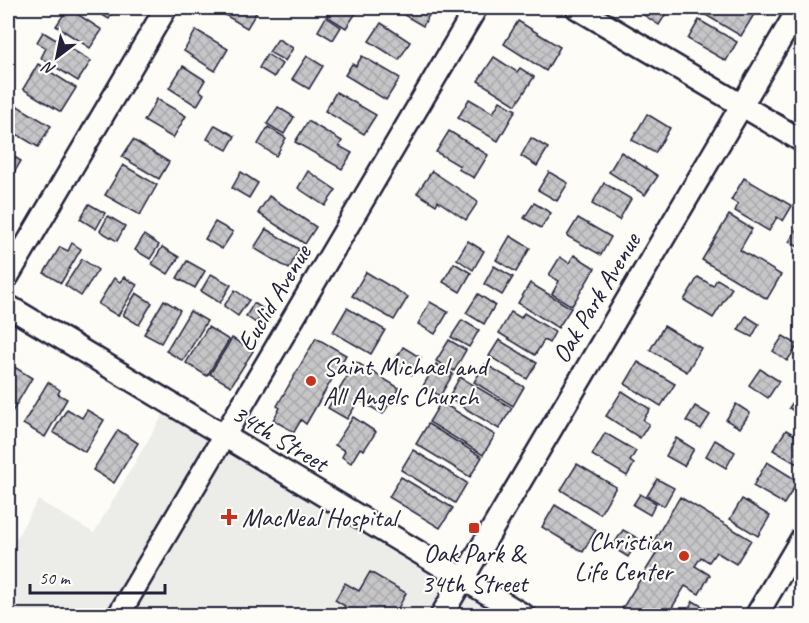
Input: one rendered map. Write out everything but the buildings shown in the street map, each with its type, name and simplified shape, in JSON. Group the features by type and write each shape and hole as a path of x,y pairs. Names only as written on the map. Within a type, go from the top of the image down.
{"street":[{"path":"8,276 166,8"},
{"name":"Euclid Avenue","path":"118,615 476,8"},
{"path":"577,8 801,141"},
{"name":"Oak Park Avenue","path":"441,615 798,8"},
{"name":"34th Street","path":"8,306 525,615"},
{"path":"756,615 801,538"}],"shaded area":[{"name":"MacNeal Hospital","path":"168,406 519,616 8,616 8,553 38,500 94,533"}],"place":[{"name":"Saint Michael and All Angels Church","path":"311,381"},
{"name":"MacNeal Hospital","path":"229,517"},
{"name":"Oak Park & 34th Street","path":"474,528"},
{"name":"Christian Life Center","path":"684,556"}]}
